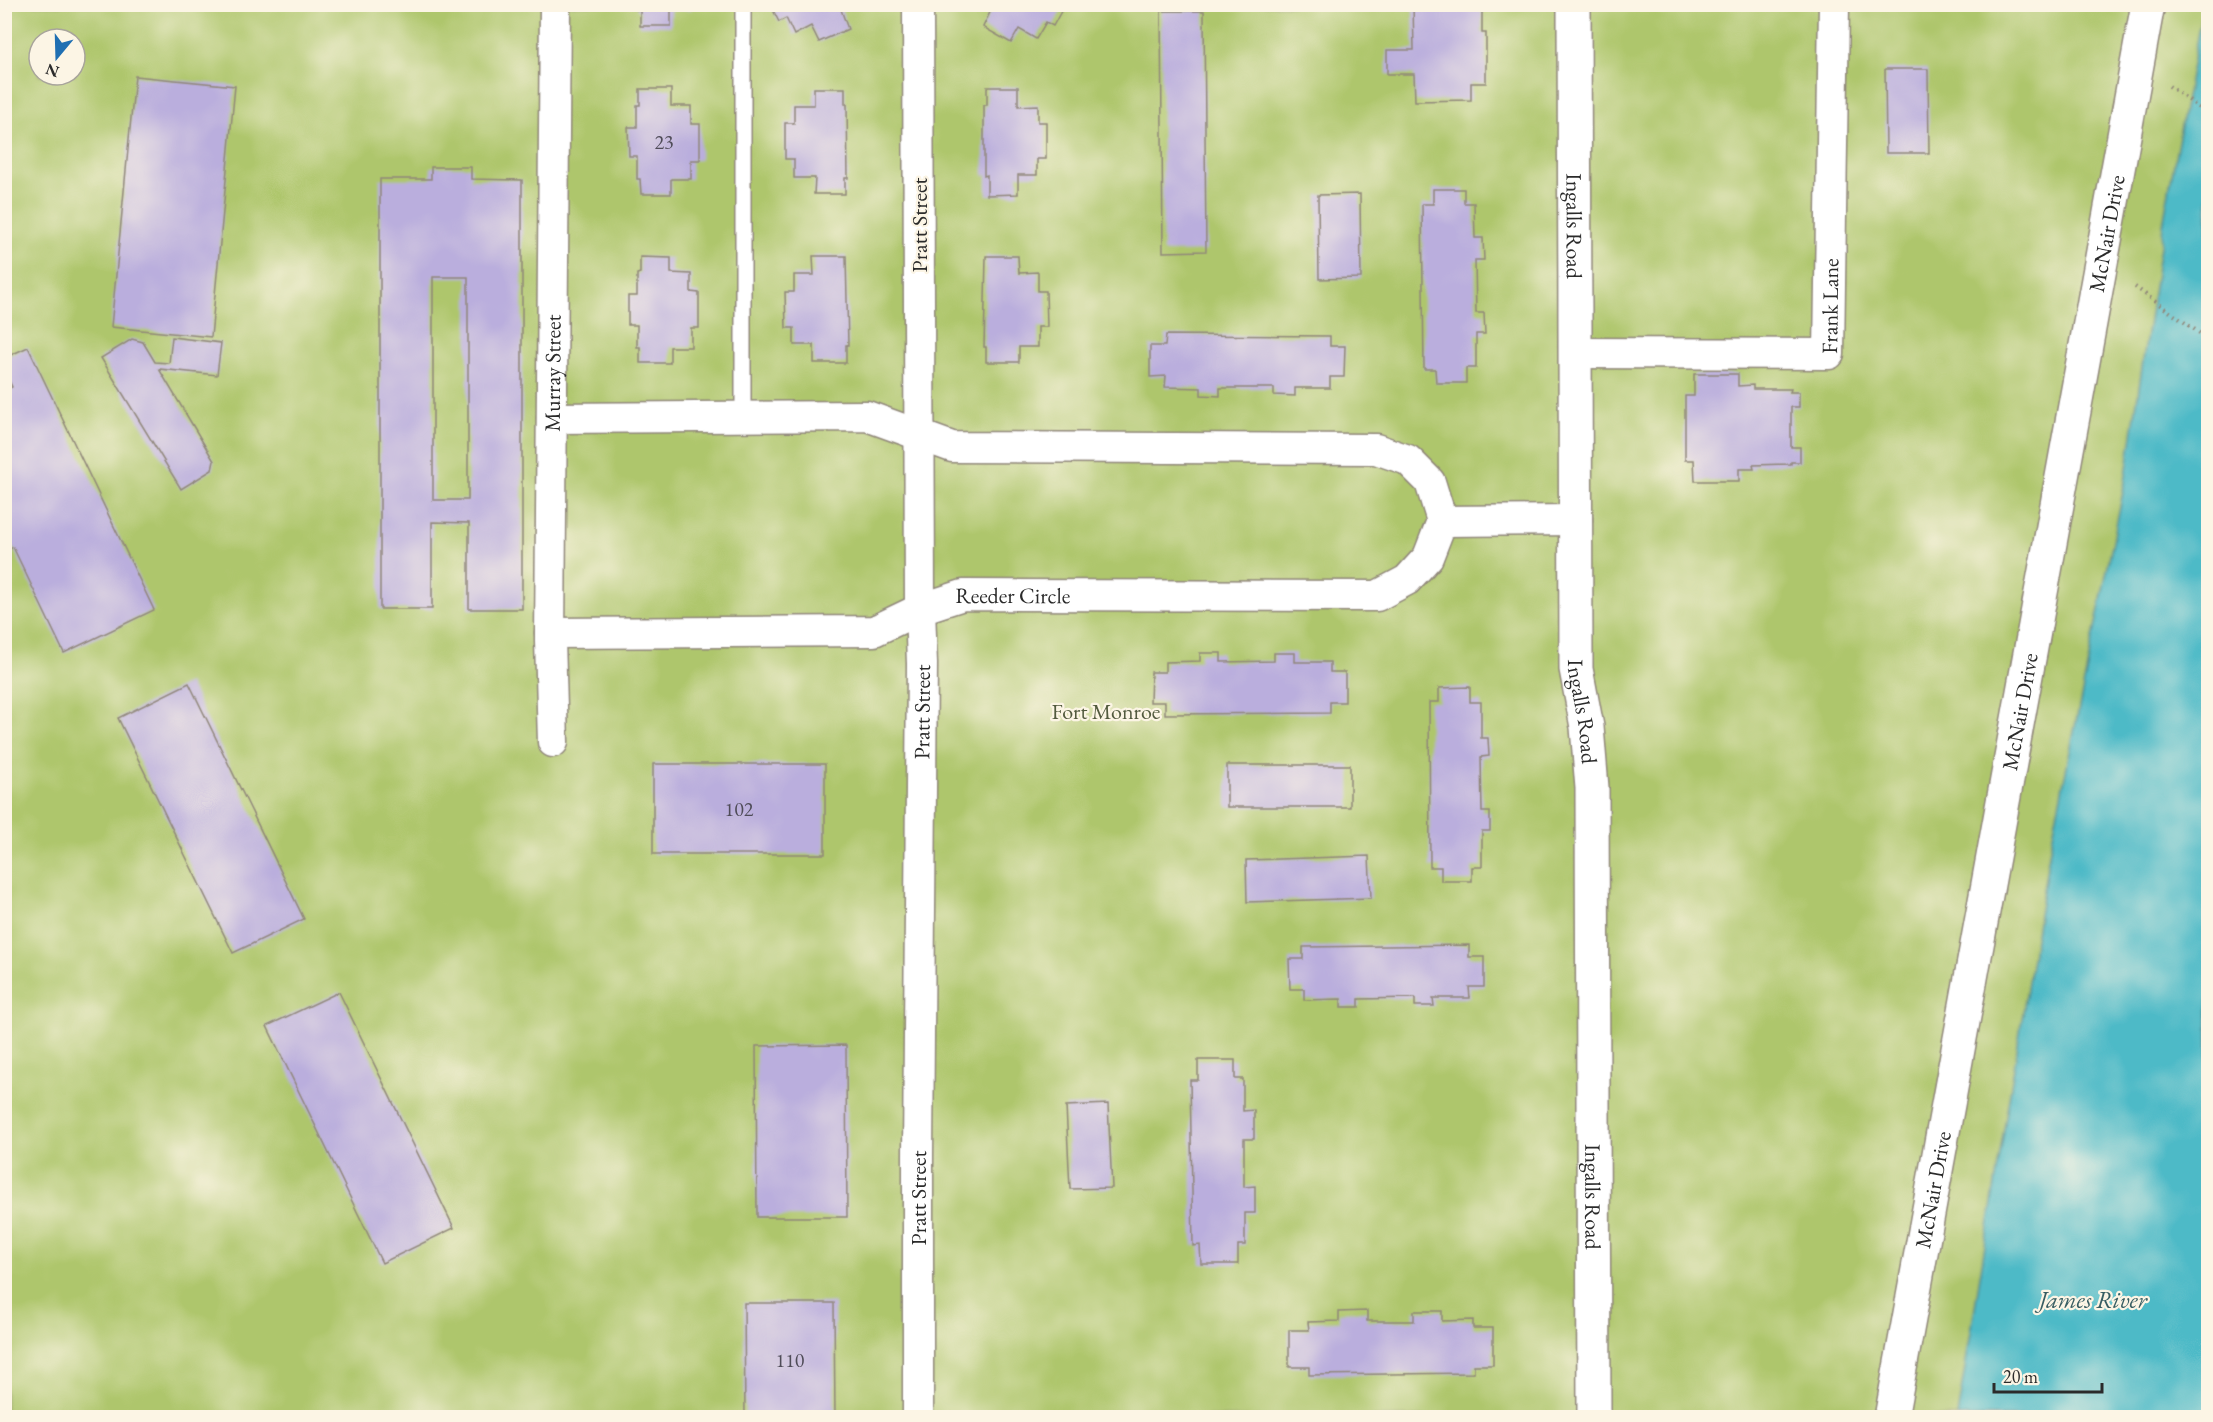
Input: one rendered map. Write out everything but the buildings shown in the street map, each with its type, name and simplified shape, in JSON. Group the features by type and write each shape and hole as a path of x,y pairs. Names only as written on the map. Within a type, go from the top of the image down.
{"street":[{"name":"Murray Street","path":"553,742 550,633 555,4"},
{"name":"Pratt Street","path":"918,4 922,664 918,1418"},
{"name":"Ingalls Road","path":"1574,4 1576,669 1587,727 1592,788 1594,1418"},
{"name":"Frank Lane","path":"1575,353 1829,354 1834,4"},
{"name":"McNair Drive","path":"1891,1418 2148,4"},
{"path":"552,418 867,416 952,447 1376,449 1408,460 1430,482 1442,521 1577,520"},
{"name":"Reeder Circle","path":"550,633 874,631 920,609 963,595 1377,596 1407,580 1428,557 1442,521"}],"lane":[{"path":"743,4 743,417"}],"path":[{"path":"2169,86 2208,114"},
{"path":"2135,286 2208,339"}],"green space":[{"name":"Fort Monroe","path":"5,5 2208,5 2208,1417 5,1418"}],"water":[{"name":"James River","path":"2203,5 2208,5 2208,1417 1957,1417 2049,854 2125,482 2165,213"}]}
